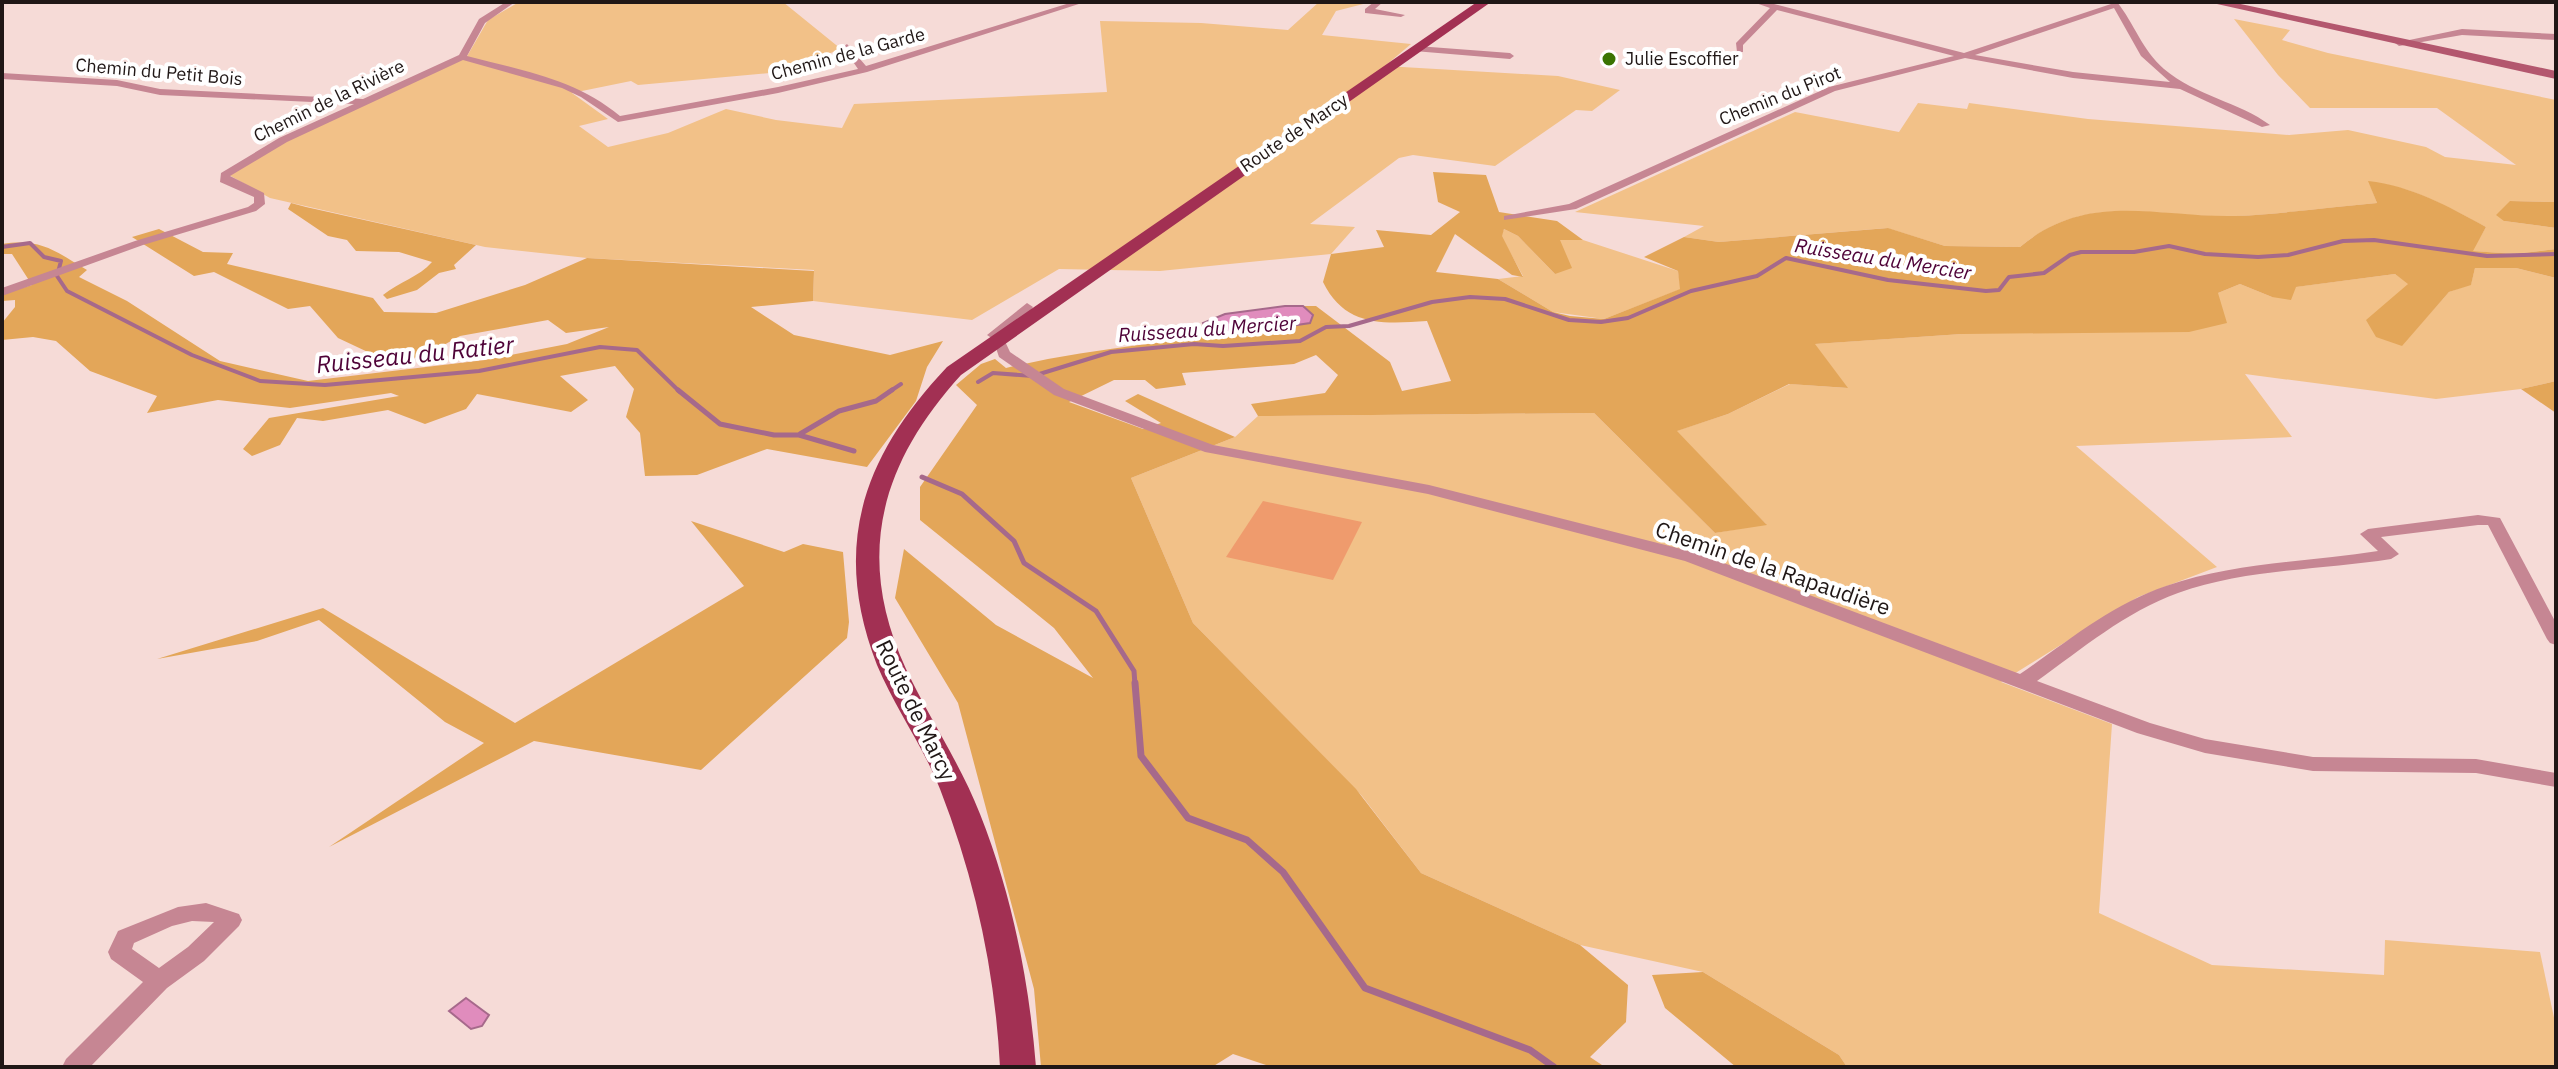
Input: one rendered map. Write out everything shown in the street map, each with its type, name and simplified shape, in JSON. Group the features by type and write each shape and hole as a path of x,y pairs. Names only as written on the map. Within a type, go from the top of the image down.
{"main road":[{"name":"Route de Marcy","path":"1018,1067 1016,1004 986,884 952,783 892,666 874,619 866,570 867,519 883,471 907,426 947,377 981,352 1001,346 1104,264 1485,2"},
{"name":"Route de Marcy","path":"947,377 953,361 1027,307 1104,264"}],"street":[{"path":"462,57 482,21 511,2"},
{"name":"Chemin de la Garde","path":"462,57 569,88 610,111 618,119 778,90 864,70 1081,2"},
{"path":"1379,2 1368,11 1401,15"},
{"path":"1534,2 1682,2"},
{"path":"1757,2 1963,56 2047,72 2180,86"},
{"path":"2212,2 2556,75"},
{"path":"2115,4 2149,61 2180,86 2265,125"},
{"name":"Chemin du Pirot","path":"1508,218 1572,207 1832,89 1963,56 2115,4"},
{"path":"1740,50 1739,45 1776,7"},
{"path":"2399,43 2462,32 2556,37"},
{"path":"847,47 864,70"},
{"path":"1417,49 1510,56"},
{"name":"Chemin de la Rivière","path":"2,292 46,279 139,243 252,209 259,204 260,195 224,180 225,175 283,140 462,57"},
{"name":"Chemin du Petit Bois","path":"2,76 117,83 160,92 362,101"},
{"name":"Route de Marcy","path":"981,352 985,342 1027,307"},
{"name":"Chemin de la Rapaudière","path":"1001,346 1059,392 1210,449 1429,490 1691,557 2144,728 2259,757 2364,767 2476,766 2556,780"},
{"path":"2022,682 2129,609 2173,589 2237,576 2391,554 2368,534 2478,520 2494,521 2556,639"},
{"path":"74,1067 159,981"}],"shaded area":[{"path":"519,2 783,2 841,49 780,72 638,85 631,81 572,93 608,119 579,126 608,147 668,133 726,109 776,120 842,128 854,104 1107,92 1100,21 1201,23 1288,30 1319,2 1371,2 1336,11 1322,35 1411,44 1385,66 1558,76 1620,90 1592,111 1576,110 1495,166 1413,155 1399,158 1310,224 1355,227 1331,254 1160,271 1059,269 972,320 813,301 814,270 587,258 485,247 270,198 229,175 285,140 466,58 488,20"},
{"path":"2234,19 2290,30 2282,40 2328,53 2556,100 2556,202 2511,201 2504,221 2556,228 2556,249 2515,254 2472,251 2486,227 2415,193 2369,182 2377,203 2237,216 2124,211 2097,213 2046,229 2020,247 1945,246 1887,228 1719,242 1684,237 1704,226 1575,212 1795,112 1899,132 1918,103 1967,109 1969,103 2088,119 2289,135 2348,130 2426,147 2445,157 2516,165 2437,108 2310,108 2278,75"},
{"path":"1433,172 1486,175 1499,212 1557,221 1583,240 1560,240 1572,268 1555,274 1518,236 1504,229 1502,236 1523,277 1512,275 1455,234 1436,272 1498,279 1553,312 1570,316 1604,319 1680,289 1678,271 1644,257 1684,237 1719,242 1888,228 1945,246 2020,247 2046,229 2071,218 2097,213 2124,211 2236,216 2377,203 2368,181 2415,192 2486,227 2473,251 2515,254 2556,249 2556,278 2516,268 2475,268 2471,285 2449,292 2402,346 2376,337 2366,320 2408,284 2395,274 2296,287 2291,300 2272,297 2240,284 2218,293 2227,323 2189,332 1962,334 1815,344 1848,388 1789,384 1728,414 1677,431 1767,525 1715,533 1594,413 1258,416 1251,404 1325,393 1338,375 1316,355 1294,364 1182,373 1186,385 1156,389 1145,380 1114,380 1069,402 1143,429 1161,423 1125,401 1138,394 1235,437 1131,478 1193,623 1356,789 1421,873 1580,945 1628,985 1626,1022 1590,1057 1605,1067 1272,1067 1233,1054 1212,1067 1041,1067 1034,989 958,703 895,598 904,549 996,625 1093,678 1054,628 920,520 920,487 977,405 956,385 981,364 995,359 1006,368 1083,353 1237,331 1313,315 1303,306 1316,306 1390,362 1402,391 1451,381 1427,321 1367,320 1342,308 1323,282 1331,254 1384,247 1376,230 1431,235 1460,212 1438,202"},
{"path":"2510,201 2556,202 2556,228 2504,221 2496,215"},
{"path":"291,203 476,245 454,265 456,269 439,273 417,290 387,299 383,295 432,262 399,252 356,251 347,240 328,236 288,209"},
{"path":"159,229 203,252 233,253 227,264 373,298 384,312 436,313 525,285 587,258 814,271 813,301 751,307 794,335 890,355 943,341 927,367 916,401 867,467 767,449 697,475 645,476 640,433 626,417 634,389 615,366 560,376 588,400 571,412 477,394 466,409 425,424 388,410 323,421 297,418 280,445 252,456 243,449 269,418 399,396 391,393 290,408 218,400 147,413 157,396 90,371 56,341 33,337 2,340 2,323 15,307 15,300 2,301 2,294 32,285 12,254 2,254 2,244 27,243 56,252 87,270 79,277 127,301 220,361 308,381 485,360 567,344 609,327 566,333 548,320 460,336 424,356 389,362 338,338 310,306 288,309 214,272 194,276 132,237"},
{"path":"1504,229 1518,236 1555,274 1560,240 1583,240 1678,271 1681,289 1604,319 1553,312 1498,279 1523,276 1501,236"},
{"path":"2475,268 2516,268 2556,278 2556,381 2521,389 2436,399 2245,374 2292,437 2076,446 2217,567 2138,597 2001,682 2112,724 2099,913 2212,965 2384,975 2385,940 2540,952 2556,1027 2556,1067 1847,1067 1839,1055 1703,972 1580,945 1421,873 1362,796 1193,623 1131,478 1235,437 1258,416 1594,413 1715,533 1766,524 1676,431 1728,414 1790,384 1847,388 1814,344 1962,334 2218,293 2240,284 2272,297 2295,287 2395,274 2408,283 2401,346 2449,292 2471,284"},
{"path":"2556,381 2556,413 2521,389"},
{"path":"691,521 784,552 803,544 843,552 849,622 847,638 701,770 534,741 329,847 484,743 445,722 319,620 257,641 157,659 323,608 515,723 744,586"},
{"path":"1703,972 1839,1055 1847,1067 1736,1067 1665,1008 1652,975"}],"water":[{"path":"1303,306 1313,315 1310,323 1209,338 1203,323 1225,314"},
{"path":"466,998 489,1015 482,1026 471,1029 449,1011"}],"building":[{"path":"1263,501 1362,522 1333,580 1226,557"}],"waterway":[{"name":"Ruisseau du Mercier","path":"978,382 993,373 1033,376 1111,352 1194,344 1223,346 1300,341 1326,327 1349,326 1432,302 1470,297 1505,299 1569,320 1601,322 1628,318 1691,291 1757,276 1786,258 1888,280 1986,291 1999,290 2009,277 2044,273 2070,255 2081,252 2134,252 2169,246 2205,254 2258,257 2288,255 2343,241 2374,240 2487,256 2556,254"},
{"name":"Ruisseau du Ratier","path":"2,247 30,243 44,257 61,261 57,276 67,291 192,355 260,381 325,385 479,371 600,347 637,350 680,392"},
{"name":"Ruisseau du Mercier","path":"892,390 901,384"},
{"name":"Ruisseau du Ratier","path":"678,390 720,424 774,435 799,435 854,451"},
{"name":"Ruisseau du Mercier","path":"800,434 839,411 876,401 892,390"},
{"name":"Ruisseau du Ratier","path":"922,477 962,494 1014,541 1024,563 1096,611 1134,671 1135,685"},
{"name":"Ruisseau du Ratier","path":"1135,683 1141,756 1188,818 1247,840 1283,872 1365,988 1530,1050 1554,1067"}],"place":[{"name":"Julie Escoffier","path":"1609,59"}]}
